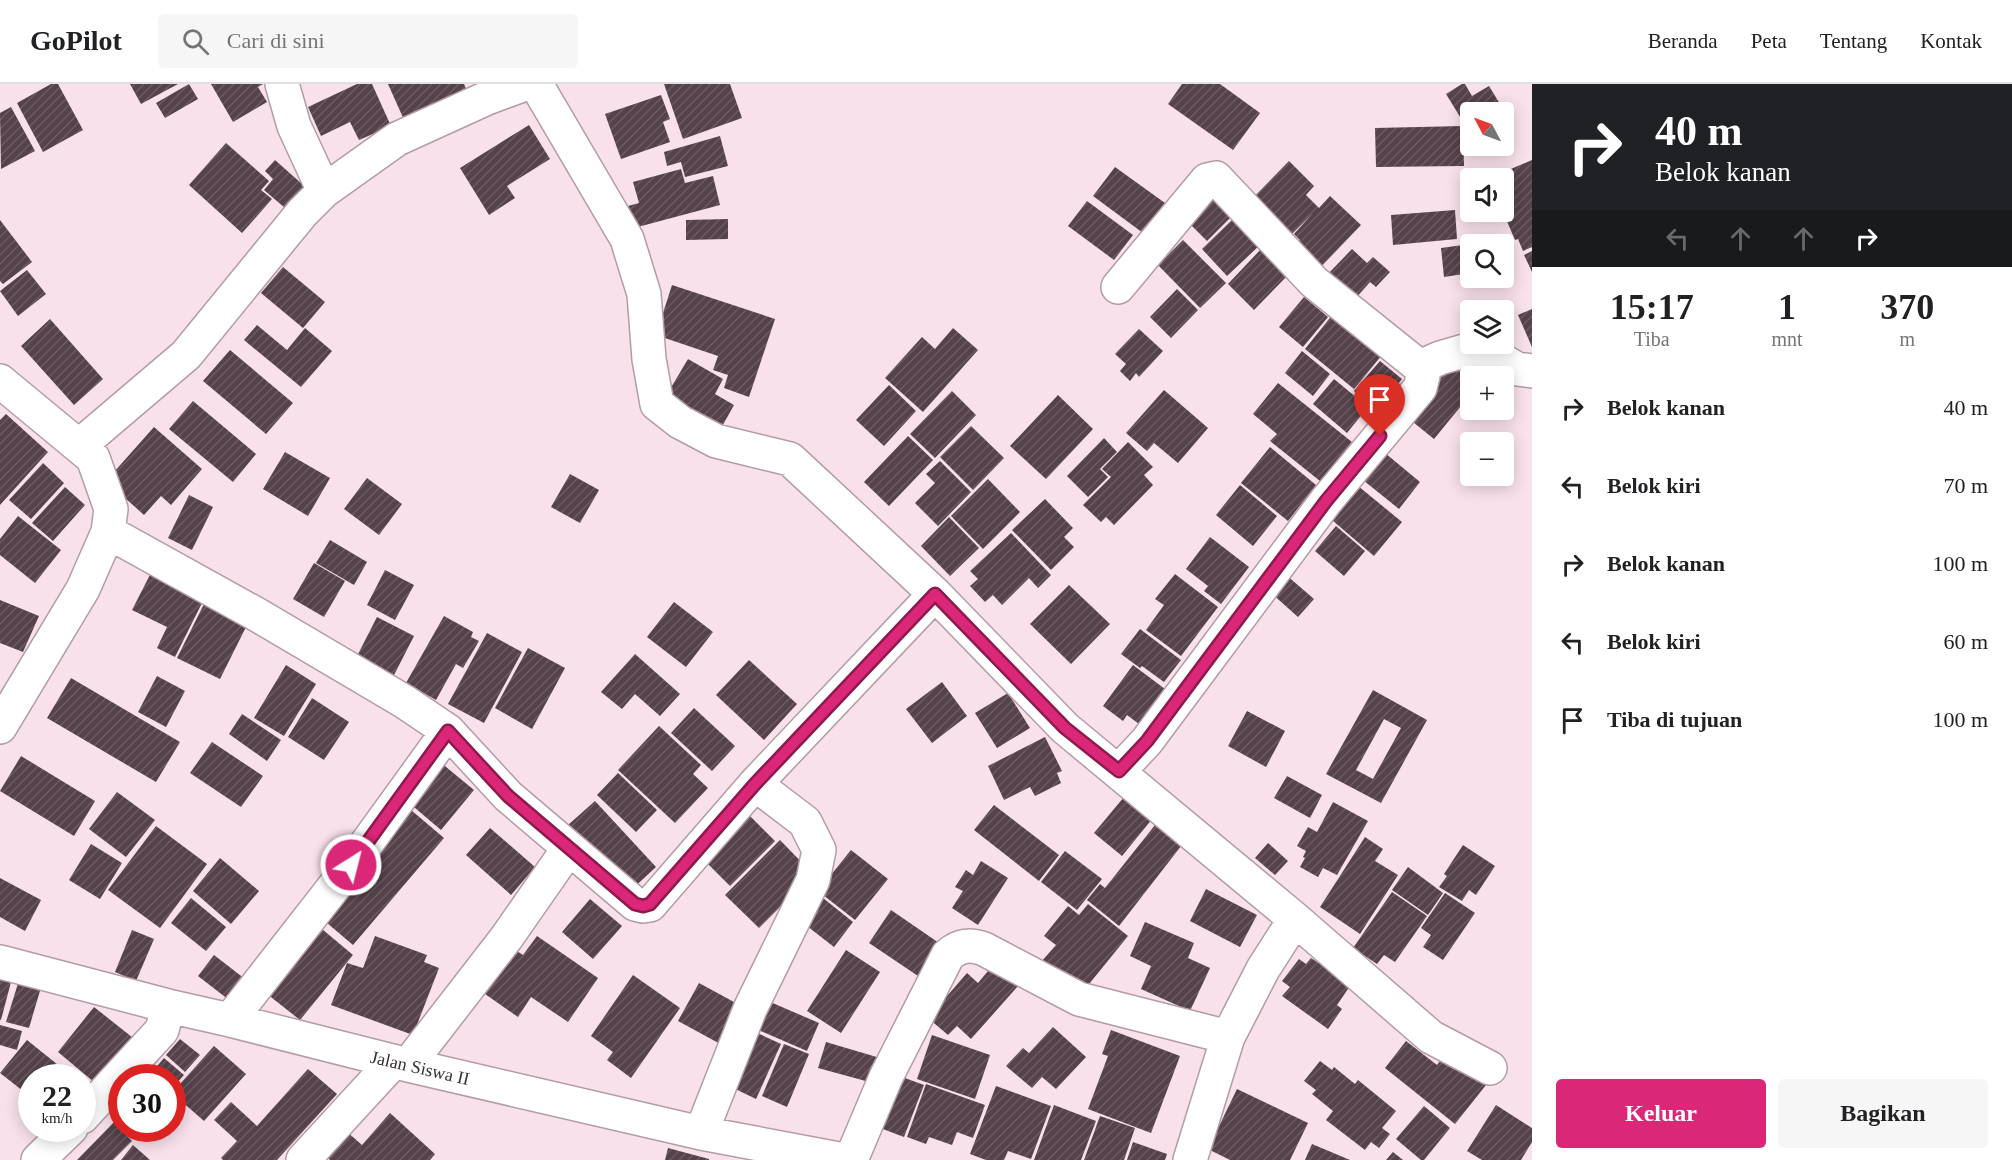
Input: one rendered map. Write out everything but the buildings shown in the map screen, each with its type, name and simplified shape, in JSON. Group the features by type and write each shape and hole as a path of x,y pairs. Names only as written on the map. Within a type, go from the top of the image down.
{"street":[{"path":"282,84 294,126 324,191"},
{"path":"79,446 186,355 302,213 324,191 397,139 487,98 525,84"},
{"path":"536,84 627,238 644,294 649,359 657,404 680,422 716,441 790,459 935,594 1065,728 1119,771 1431,1037 1490,1068"},
{"path":"1118,287 1207,180 1216,178 1314,282 1420,367 1423,376 1420,388 1326,501 1147,741 1119,771"},
{"path":"1420,367 1464,351 1505,362 1517,369 1532,371"},
{"path":"0,381 93,458 111,509 108,532 83,589 0,727"},
{"path":"108,532 256,614 405,702 448,731 508,796 635,904 643,906 650,904 755,784 935,594"},
{"path":"230,1020 351,865 448,731"},
{"path":"701,1133 750,1009 813,880 819,850 805,822 755,784"},
{"path":"303,1160 401,1064 507,937 569,848"},
{"path":"1190,1160 1228,1037 1263,969 1295,920"},
{"path":"851,1160 886,1077 948,955 956,948 971,944 984,949 1079,999 1228,1037"},
{"name":"Jalan Siswa II","path":"0,962 401,1064 701,1133 753,1150 844,1160"},
{"path":"96,1102 162,1030 168,1006"},
{"path":"38,1160 57,1142"}],"route":[{"path":"351,865 448,731 508,796 635,904 643,906 650,904 755,784 935,594 1065,728 1119,771 1147,741 1326,501 1380,436"}]}
